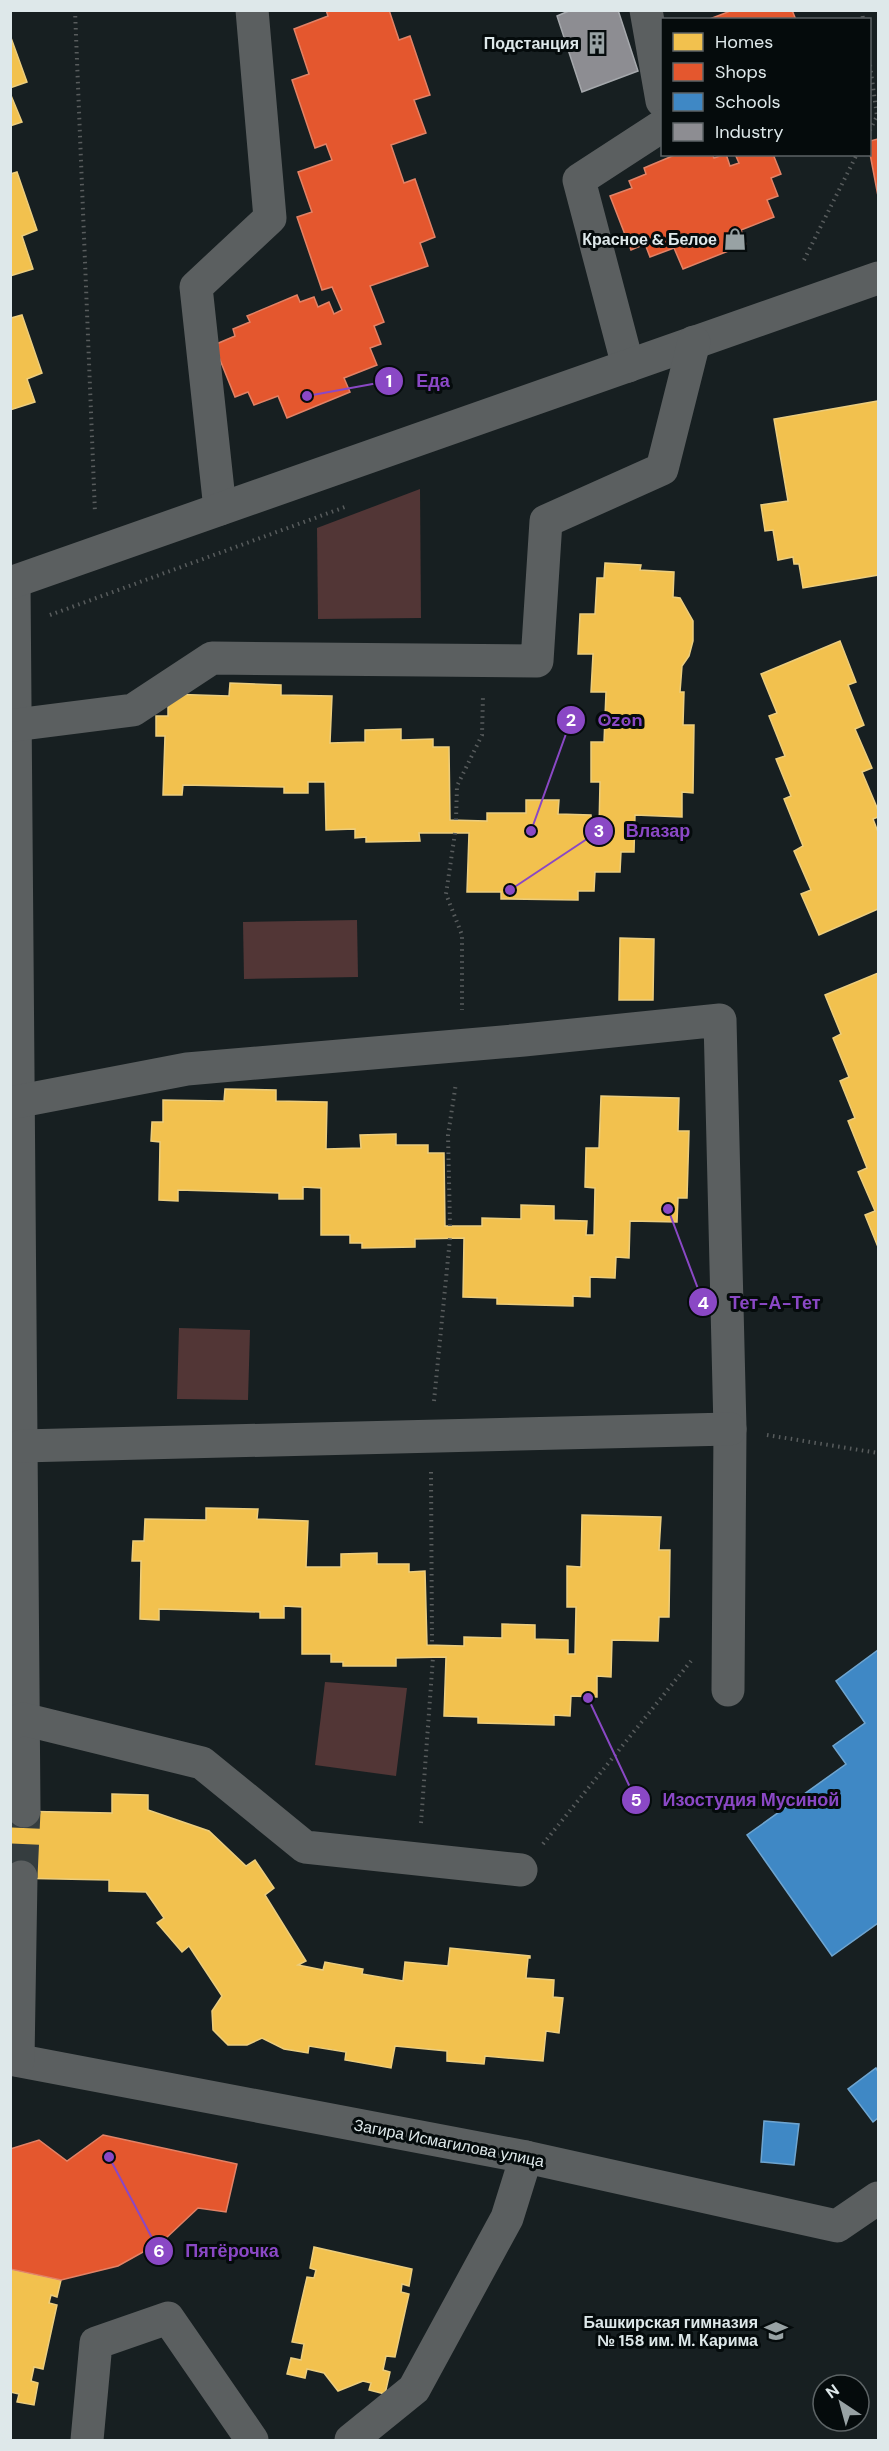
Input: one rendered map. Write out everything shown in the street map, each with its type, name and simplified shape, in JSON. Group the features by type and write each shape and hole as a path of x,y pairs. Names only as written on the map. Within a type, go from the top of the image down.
{"street":[{"path":"220,509 196,287 270,218 252,10"},
{"path":"646,10 661,90"},
{"path":"628,366 579,180 661,127"},
{"path":"24,1812 17,1722 21,1446 14,1101 15,725 12,582 879,278"},
{"path":"15,725 133,710 212,658 537,661 546,521 663,469 694,342"},
{"path":"14,1101 187,1069 720,1020 730,1429 728,1690"},
{"path":"21,1446 730,1429"},
{"path":"17,1722 202,1763 304,1846 521,1870"},
{"path":"14,2060 21,1878"},
{"name":"Загира Исмагилова улица","path":"14,2060 526,2157 837,2226 879,2198"},
{"path":"351,2440 414,2389 507,2218 526,2157"},
{"path":"87,2440 96,2343 168,2318 252,2440"}],"path":[{"path":"75,10 95,513"},
{"path":"871,74 876,116 871,128"},
{"path":"804,260 856,156"},
{"path":"456,820 457,786 482,735 484,661"},
{"path":"730,1429 879,1453"},
{"path":"419,1859 433,1657"},
{"path":"521,1870 692,1660"}],"shaded area":[{"path":"420,489 421,618 318,619 317,528"},
{"path":"357,920 358,977 244,979 243,922"},
{"path":"179,1328 250,1330 248,1400 177,1399"},
{"path":"325,1682 407,1688 396,1776 315,1765"}],"building: Homes":[{"path":"10,35 27,82 10,88"},
{"path":"10,93 22,122 10,126"},
{"path":"17,172 37,230 22,236 33,269 10,276 10,174"},
{"path":"22,315 42,373 27,379 35,402 10,410 10,316 11,318"},
{"path":"878,401 878,575 803,588 799,564 794,564 793,557 778,560 773,530 765,531 761,505 788,501 774,419"},
{"path":"605,563 641,565 640,570 674,572 673,597 680,598 693,621 693,641 689,656 682,666 680,692 684,692 683,725 694,725 693,793 682,792 682,817 635,815 634,852 621,852 620,872 595,872 594,891 578,891 578,900 501,899 501,892 467,892 469,833 419,833 420,841 366,842 366,837 355,838 355,829 326,830 325,782 308,782 308,793 284,793 284,787 183,785 182,795 163,795 165,736 156,736 156,716 168,716 168,694 229,696 230,683 281,685 281,695 332,696 330,743 365,742 365,730 401,729 401,740 433,739 433,747 449,747 450,820 487,821 487,813 526,813 526,800 559,800 558,814 591,815 592,829 599,829 600,782 591,782 591,742 604,742 606,692 591,692 593,654 578,654 580,614 595,614 597,578 604,578"},
{"path":"840,641 856,682 848,685 864,725 855,729 872,768 862,772 878,810 878,817 873,819 878,832 878,909 819,935 801,894 811,890 794,851 803,846 784,799 791,796 776,759 785,756 769,716 777,713 761,674"},
{"path":"620,938 654,939 653,1000 619,1000"},
{"path":"878,973 878,1247 865,1215 875,1211 858,1172 867,1168 848,1121 855,1118 840,1081 849,1077 833,1038 841,1034 825,995"},
{"path":"225,1089 276,1090 276,1101 327,1102 326,1149 361,1148 360,1135 396,1134 396,1145 428,1145 428,1153 444,1153 445,1226 482,1226 482,1218 521,1219 521,1205 554,1206 554,1220 587,1221 586,1235 594,1235 595,1188 585,1187 586,1148 599,1148 601,1096 679,1098 678,1131 689,1131 687,1198 678,1198 677,1222 630,1221 629,1258 616,1257 615,1278 590,1277 590,1297 573,1296 573,1306 497,1304 497,1298 463,1297 464,1238 415,1239 415,1247 362,1248 362,1243 350,1243 350,1235 321,1235 321,1188 303,1187 303,1199 279,1199 279,1193 178,1190 178,1201 159,1200 160,1142 151,1141 152,1122 163,1122 163,1100 224,1101"},
{"path":"206,1508 258,1509 257,1519 308,1521 306,1567 341,1567 341,1554 377,1553 377,1564 409,1564 409,1572 425,1571 427,1645 464,1646 464,1637 502,1638 502,1624 535,1625 535,1639 568,1640 568,1654 575,1654 576,1607 567,1607 567,1566 581,1567 582,1515 661,1517 659,1550 670,1550 669,1617 659,1617 658,1641 612,1640 611,1677 597,1676 597,1697 571,1696 570,1716 554,1715 554,1725 478,1723 478,1717 444,1716 446,1657 396,1658 396,1666 343,1666 343,1662 331,1662 331,1654 302,1654 302,1607 284,1606 284,1618 260,1618 260,1612 159,1609 159,1620 140,1619 141,1561 132,1561 133,1541 144,1541 145,1519 206,1520"},
{"path":"112,1794 148,1795 148,1810 209,1831 246,1866 255,1860 274,1888 265,1895 306,1961 298,1965 323,1970 325,1962 363,1969 362,1974 403,1981 405,1962 448,1966 450,1948 530,1956 526,1978 554,1980 553,1997 563,1998 559,2033 546,2031 543,2061 485,2056 484,2064 447,2061 447,2051 395,2046 391,2068 345,2060 346,2052 309,2046 308,2053 284,2049 262,2038 247,2045 228,2045 213,2030 212,2011 222,1996 189,1946 182,1952 157,1923 164,1918 146,1892 109,1891 109,1880 10,1878 10,1811 112,1813"},
{"path":"314,2247 412,2269 409,2286 402,2284 401,2292 409,2294 395,2357 386,2356 383,2370 390,2372 385,2394 369,2390 371,2383 363,2381 338,2391 324,2373 307,2369 305,2378 287,2374 291,2358 301,2360 304,2344 292,2342 307,2277 314,2278 316,2270 310,2268"},
{"path":"10,2269 61,2280 57,2297 51,2295 49,2303 57,2305 43,2369 34,2367 31,2381 38,2383 34,2405 17,2402 19,2394 10,2392"}],"building: Shops":[{"path":"326,10 389,10 399,40 410,36 430,95 414,100 426,133 391,145 404,183 415,179 435,237 420,243 428,266 370,286 384,322 374,326 381,344 370,348 377,365 344,378 350,392 287,418 278,396 254,405 248,392 235,397 214,345 235,336 233,329 250,322 247,316 297,295 300,302 314,297 318,307 329,302 334,314 342,310 332,287 322,290 297,217 312,212 298,172 332,160 326,144 315,148 292,80 309,74 294,29 328,16"},
{"path":"728,10 792,10 795,18 712,18"},
{"path":"878,139 878,196 870,156 871,141"},
{"path":"672,156 713,156 714,158 727,156 730,166 739,163 736,156 774,156 781,174 771,178 778,196 767,200 774,217 741,230 746,244 683,269 674,248 650,257 645,244 631,250 610,196 632,188 629,181 646,174 644,168"},
{"path":"103,2135 237,2164 226,2212 198,2208 163,2241 118,2266 61,2280 10,2269 10,2149 39,2140 67,2161"}],"building: Schools":[{"path":"878,1650 878,1923 832,1956 747,1835 846,1764 833,1746 865,1723 836,1681"},
{"path":"876,2068 878,2072 878,2118 873,2122 848,2089"},
{"path":"764,2121 799,2124 794,2165 761,2162"}],"building: Industry":[{"name":"Подстанция","path":"571,10 618,10 638,71 582,92 557,16"}],"tunnel":[{"path":"21,1877 24,1811"}],"place":[{"name":"Подстанция","path":"597,43"},
{"name":"Красное & Белое","path":"735,239"},
{"name":"Еда","path":"307,396"},
{"name":"Ozon","path":"531,831"},
{"name":"Влазар","path":"510,890"},
{"name":"Тет-А-Тет","path":"668,1209"},
{"name":"Изостудия Мусиной","path":"588,1698"},
{"name":"Пятёрочка","path":"109,2157"},
{"name":"Башкирская гимназия № 158 им. М. Карима","path":"776,2331"}]}
